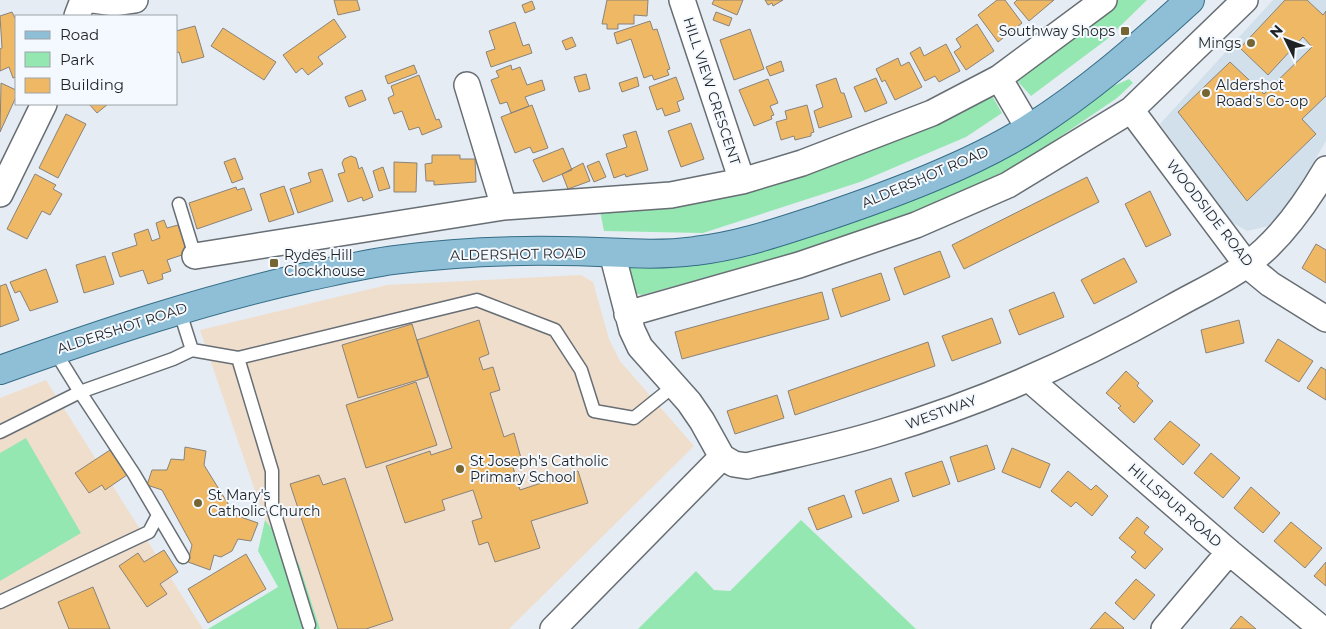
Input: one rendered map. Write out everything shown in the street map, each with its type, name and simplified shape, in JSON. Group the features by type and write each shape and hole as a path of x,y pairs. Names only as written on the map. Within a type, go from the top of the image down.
{"main road":[{"name":"ALDERSHOT ROAD","path":"0,370 54,350 179,309 256,288 397,260 455,254 551,251 612,253 692,252 729,246 764,237 887,194 982,154 1029,129 1146,40 1190,0"}],"street":[{"path":"77,15 83,0"},
{"path":"93,0 115,3 135,0"},
{"name":"HILL VIEW CRESCENT","path":"682,0 742,181"},
{"path":"195,256 504,207 671,195 742,181 802,163 932,113 999,78 1104,0"},
{"path":"627,314 799,265 916,225 1008,185 1131,110 1245,0"},
{"path":"999,78 1029,129"},
{"path":"467,85 504,207"},
{"path":"0,194 44,105"},
{"name":"WOODSIDE ROAD","path":"1131,110 1247,265 1270,284 1326,319"},
{"name":"WESTWAY","path":"722,457 734,464 746,466 829,447 930,417 1029,379 1124,334 1247,265 1287,224 1326,169"},
{"path":"553,629 722,457 702,421 675,385 640,347 627,314 612,253"},
{"name":"HILLSPUR ROAD","path":"1029,379 1229,552 1322,629"},
{"path":"1164,629 1229,552"}],"lane":[{"path":"179,204 195,256"},
{"path":"0,432 80,392 173,359 192,350 238,358 477,300 555,330 581,370 594,411 634,418 675,385"},
{"path":"179,309 192,350"},
{"path":"54,350 183,556"},
{"path":"238,358 272,471 272,505 309,625"},
{"path":"0,602 149,532 158,514"}],"shaded area":[{"path":"1273,0 1326,0 1326,141 1293,196 1276,219 1268,226 1247,231 1230,221 1160,124"},
{"name":"St Joseph's Catholic Primary School","path":"581,275 593,282 609,339 620,361 694,446 509,629 320,629 299,564 265,520 200,330 387,285"},
{"path":"46,380 203,629 0,629 0,398"}],"green space":[{"path":"1116,0 1147,0 1106,40 1031,96 1012,75"},
{"path":"1129,79 1133,83 1117,98 1023,162 946,200 855,236 642,295 633,293 627,272 634,265 730,258"},
{"path":"991,94 1002,113 966,137 860,182 703,233 604,231 600,211"},
{"path":"26,438 81,533 0,581 0,453"},
{"path":"265,520 299,564 320,629 208,629 278,587 258,551"},
{"path":"801,520 916,629 638,629 696,571 714,590 730,591"}],"building":[{"path":"334,0 357,0 360,10 338,15"},
{"path":"607,0 648,0 647,16 634,15 634,24 618,24 618,29 607,29 607,24 602,24"},
{"path":"714,0 743,0 737,15 712,4"},
{"path":"765,0 783,0 773,6 772,3 768,5"},
{"path":"997,0 1005,0 1022,23 998,42 978,15"},
{"path":"1017,0 1054,0 1029,21 1014,3"},
{"path":"1285,0 1307,0 1323,15 1326,11 1326,96 1302,119 1316,134 1247,201 1178,112 1230,62 1264,94 1312,47 1303,37 1268,75 1240,48"},
{"path":"532,1 535,9 525,13 522,5"},
{"path":"12,12 15,18 15,77 13,78 9,67 0,71 0,49 2,48 0,16"},
{"path":"716,12 732,18 729,26 713,20"},
{"path":"334,19 346,37 318,57 323,64 308,75 302,68 296,73 283,55"},
{"path":"650,21 653,30 657,29 670,69 667,70 669,75 654,80 652,75 644,78 631,39 617,44 614,33"},
{"path":"515,22 523,46 529,44 532,53 491,67 486,52 495,49 489,31"},
{"path":"977,24 994,51 966,70 954,52 961,47 956,39"},
{"path":"195,26 204,57 182,63 178,52 178,30"},
{"path":"223,28 276,62 264,80 211,46"},
{"path":"750,29 764,69 734,80 720,40"},
{"path":"572,37 576,46 566,50 562,41"},
{"path":"946,44 960,71 939,82 935,76 925,81 910,53 920,47 924,56"},
{"path":"898,58 901,66 909,62 922,87 895,100 885,80 882,82 876,69"},
{"path":"781,61 784,71 770,76 766,67"},
{"path":"414,65 417,73 388,84 385,76"},
{"path":"511,65 512,70 520,67 527,85 542,80 545,90 525,97 529,106 511,113 507,102 500,104 491,80 499,77 496,71"},
{"path":"586,74 590,89 579,92 574,77"},
{"path":"419,75 436,120 439,119 442,127 422,135 419,127 409,130 402,111 394,114 388,98 394,95 391,86"},
{"path":"637,77 639,86 622,92 619,83"},
{"path":"676,77 684,99 677,102 680,111 665,116 662,108 657,110 649,87"},
{"path":"836,78 841,93 844,93 852,117 819,128 814,111 823,107 816,85"},
{"path":"876,78 887,103 865,112 854,87"},
{"path":"768,79 778,103 770,106 774,115 771,116 772,119 754,126 739,90"},
{"path":"1,83 15,90 15,99 0,132"},
{"path":"362,90 366,100 349,107 345,97"},
{"path":"90,105 107,105 97,113"},
{"path":"532,105 548,148 533,153 530,147 515,153 501,117"},
{"path":"807,105 814,132 811,133 811,136 795,140 794,136 781,140 776,122 787,119 785,111"},
{"path":"66,114 86,124 58,178 39,168"},
{"path":"691,123 704,159 681,167 668,131"},
{"path":"636,131 648,170 626,177 625,174 614,178 606,154 627,147 623,135"},
{"path":"563,148 572,170 543,182 533,160"},
{"path":"432,155 460,155 460,159 475,159 476,182 434,185 434,181 426,181 425,164 432,163"},
{"path":"351,156 356,158 359,169 362,167 373,197 363,201 362,197 348,202 338,174 345,172 342,163 344,159"},
{"path":"235,158 243,179 232,183 224,162"},
{"path":"599,161 606,177 594,182 587,166"},
{"path":"394,162 417,163 416,192 394,192"},
{"path":"583,163 590,181 568,189 562,174"},
{"path":"383,167 390,188 379,191 373,171"},
{"path":"322,169 333,201 298,213 290,189 311,182 308,173"},
{"path":"35,174 56,185 53,189 62,194 50,215 42,211 27,239 7,229"},
{"path":"1087,177 1099,202 964,269 952,245"},
{"path":"284,186 294,214 269,222 260,194"},
{"path":"236,187 237,190 244,188 252,210 197,229 189,203"},
{"path":"1150,191 1171,235 1146,247 1125,204"},
{"path":"164,220 167,228 178,225 188,253 167,260 171,271 162,274 163,279 148,284 143,270 120,277 112,253 137,245 134,234 148,229 152,241 160,238 156,223"},
{"path":"1316,244 1326,250 1326,283 1302,268"},
{"path":"940,251 950,277 904,295 894,268"},
{"path":"105,256 114,284 84,293 76,265"},
{"path":"1124,258 1137,282 1094,304 1081,280"},
{"path":"46,269 58,302 30,311 20,291 15,293 10,282"},
{"path":"881,273 890,300 841,317 832,289"},
{"path":"6,284 19,320 0,327 0,286"},
{"path":"822,292 829,319 682,359 675,332"},
{"path":"1054,292 1064,317 1019,335 1009,310"},
{"path":"992,318 1001,343 952,361 942,336"},
{"path":"479,320 489,354 479,358 483,370 493,367 500,390 490,393 504,437 514,433 521,458 511,461 520,490 578,471 588,503 531,521 540,548 495,562 488,542 479,545 472,521 482,518 473,490 442,500 445,510 405,523 386,466 430,451 431,455 452,448 417,340"},
{"path":"1239,320 1244,343 1206,353 1201,330"},
{"path":"412,324 428,377 358,398 342,345"},
{"path":"1278,339 1313,361 1299,382 1265,361"},
{"path":"928,342 935,366 795,415 788,391"},
{"path":"1321,367 1326,370 1326,400 1307,388"},
{"path":"1126,371 1139,383 1137,386 1153,401 1134,423 1118,408 1121,406 1106,393"},
{"path":"416,382 437,445 366,468 346,405"},
{"path":"777,395 784,418 735,434 727,411"},
{"path":"1170,421 1200,445 1183,465 1154,439"},
{"path":"987,445 995,469 958,482 950,457"},
{"name":"St Mary's Catholic Church","path":"185,447 206,451 204,465 235,515 258,523 251,541 238,539 232,551 221,557 214,555 210,570 188,562 192,545 162,490 147,485 152,470 167,470 171,459 184,460"},
{"path":"1012,448 1050,464 1040,488 1002,472"},
{"path":"110,450 127,475 105,490 102,485 89,493 75,473"},
{"path":"1211,453 1240,478 1223,498 1194,473"},
{"path":"942,461 950,484 913,497 905,473"},
{"path":"1068,471 1091,490 1096,485 1108,496 1092,516 1076,502 1071,507 1051,491"},
{"path":"319,475 323,485 345,478 393,620 366,629 338,629 290,484"},
{"path":"891,478 899,501 863,514 855,491"},
{"path":"1251,487 1280,513 1263,533 1234,508"},
{"path":"844,495 852,517 817,530 808,508"},
{"path":"1137,517 1149,527 1144,533 1163,549 1145,569 1131,557 1136,552 1119,538"},
{"path":"1291,522 1322,548 1305,568 1274,541"},
{"path":"164,550 178,572 160,584 167,594 147,607 119,566 138,553 144,562"},
{"path":"246,554 266,589 208,623 188,589"},
{"path":"1326,562 1326,586 1314,576"},
{"path":"1136,579 1155,595 1134,620 1115,603"},
{"path":"93,587 110,629 69,629 58,602"},
{"path":"1105,612 1124,628 1090,629"},
{"path":"1241,616 1256,629 1230,629"}],"place":[{"name":"Southway Shops","path":"1125,31"},
{"name":"Mings","path":"1251,43"},
{"name":"Aldershot Road's Co-op","path":"1206,93"},
{"name":"Rydes Hill Clockhouse","path":"274,263"},
{"name":"St Joseph's Catholic Primary School","path":"460,469"},
{"name":"St Mary's Catholic Church","path":"198,503"}]}
